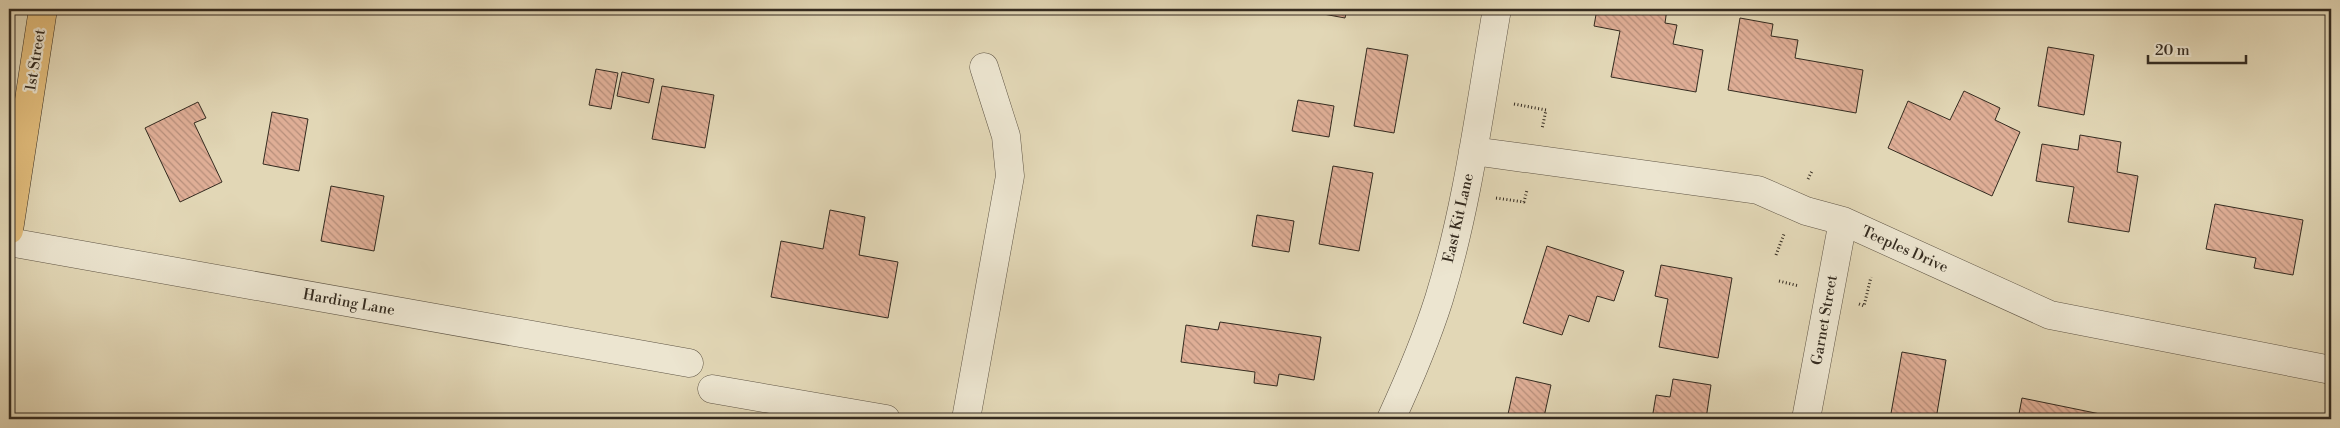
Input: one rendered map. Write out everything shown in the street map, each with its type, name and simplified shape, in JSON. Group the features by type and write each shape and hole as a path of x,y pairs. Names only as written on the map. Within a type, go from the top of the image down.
{"main road":[{"name":"1st Street","path":"9,230 43,9"}],"street":[{"name":"East Kit Lane","path":"1391,419 1412,372 1439,299 1473,151 1497,9"},
{"path":"966,419 1010,176 1006,136 984,67"},
{"name":"Teeples Drive","path":"1473,151 1758,190 1806,211 1842,221 2050,315 2331,370"},
{"name":"Garnet Street","path":"1806,419 1842,221"},
{"name":"Harding Lane","path":"9,242 689,363"},
{"path":"712,389 886,419"}],"path":[{"path":"1514,104 1546,110 1540,137"},
{"path":"1494,198 1524,202 1528,187"},
{"path":"1776,255 1784,233"},
{"path":"1779,281 1799,286"},
{"path":"1154,414 1158,419"}],"building":[{"path":"1308,9 1347,9 1345,18 1307,11"},
{"path":"1597,9 1667,9 1665,23 1677,25 1673,44 1703,50 1696,92 1611,77 1620,31 1594,26"},
{"path":"1740,18 1773,24 1771,36 1798,40 1795,58 1863,70 1856,113 1728,90"},
{"path":"2048,47 2094,55 2084,115 2038,106"},
{"path":"1367,48 1408,55 1394,133 1354,126"},
{"path":"596,69 618,73 611,109 589,105"},
{"path":"622,72 654,79 649,103 617,96"},
{"path":"662,86 714,95 705,148 652,139"},
{"path":"1964,91 2000,108 1995,120 2020,132 1992,196 1888,148 1908,101 1950,120"},
{"path":"1298,100 1334,106 1329,137 1292,131"},
{"path":"198,102 206,118 194,123 222,182 180,202 145,128"},
{"path":"272,112 308,119 299,171 263,164"},
{"path":"2080,135 2121,142 2117,172 2138,176 2129,232 2068,222 2074,187 2036,181 2042,144 2078,150"},
{"path":"1333,166 1373,173 1359,251 1319,244"},
{"path":"331,186 384,196 374,251 321,241"},
{"path":"2215,204 2303,220 2293,275 2254,268 2256,258 2206,249"},
{"path":"830,210 865,217 859,255 898,262 888,318 771,297 781,241 823,249"},
{"path":"1257,215 1294,221 1289,252 1252,246"},
{"path":"1547,246 1624,271 1614,301 1597,296 1589,322 1569,315 1562,335 1523,323"},
{"path":"1661,265 1732,278 1718,358 1659,347 1668,299 1655,296"},
{"path":"1220,322 1321,337 1314,380 1279,374 1277,386 1254,383 1255,372 1181,362 1186,325 1218,330"},
{"path":"1902,352 1946,360 1936,419 1890,419"},
{"path":"1516,377 1551,385 1544,417 1552,419 1507,419"},
{"path":"1673,379 1711,385 1706,419 1652,419 1656,395 1670,397"},
{"path":"2022,398 2105,415 2104,419 2018,419"},
{"path":"1635,416 1652,419 1635,419"}]}
